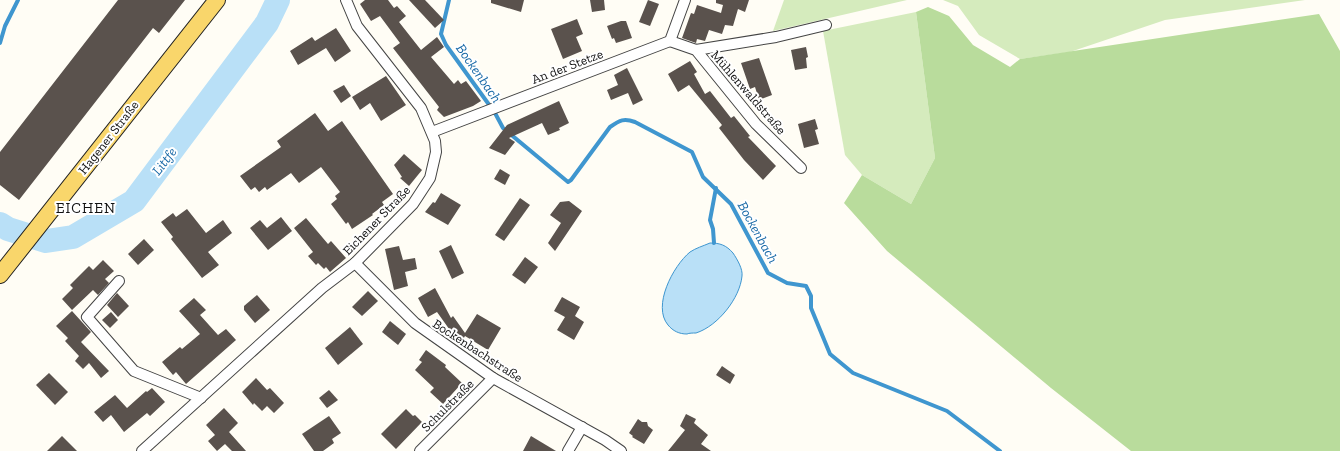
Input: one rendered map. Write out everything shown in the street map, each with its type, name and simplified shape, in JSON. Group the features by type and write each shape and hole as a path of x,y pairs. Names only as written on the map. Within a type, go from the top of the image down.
{"main road":[{"name":"Hagener Straße","path":"0,275 41,221 217,0"}],"street":[{"name":"Eichener Straße","path":"142,451 322,288 355,263 414,204 430,178 436,152 435,141 421,108 357,26 346,0"},
{"path":"670,41 685,0"},
{"name":"Mühlenwaldstraße","path":"670,41 696,50 776,37 826,25"},
{"name":"An der Stetze","path":"432,132 670,41"},
{"name":"Mühlenwaldstraße","path":"696,50 756,124 801,168"},
{"name":"Bockenbachstraße","path":"355,263 415,323 493,378 605,440 621,451"},
{"path":"119,280 87,317 134,371 202,398"},
{"name":"Schulstraße","path":"420,451 493,378"},
{"path":"568,451 582,427"}],"green space":[{"path":"784,0 907,0 773,31"},
{"path":"943,0 1305,0 1165,20 1070,52 1020,59 979,35 958,6"},
{"path":"928,7 949,16 973,45 1010,67 1020,59 1319,14 1340,51 1340,451 1131,451 1051,388 887,251 844,203 862,175 911,204 935,158 916,12"},
{"path":"916,12 935,158 911,204 862,175 845,155 823,31"}],"water":[{"path":"710,243 717,243 728,248 738,261 742,270 742,276 737,293 720,318 712,324 696,333 679,333 668,325 664,317 662,308 663,297 671,276 684,258 690,252"}],"building":[{"path":"118,0 185,0 159,33 153,28 19,200 0,185 0,152"},
{"path":"365,0 388,0 394,8 397,6 406,16 399,22 421,50 437,37 444,47 431,57 454,84 458,80 461,84 466,81 481,101 473,106 444,117 437,110 439,107 393,48 400,43 380,16 371,21 360,4"},
{"path":"409,0 425,0 444,20 435,28"},
{"path":"491,0 524,0 521,12 491,3"},
{"path":"590,0 604,0 605,10 592,12"},
{"path":"648,0 659,4 650,26 639,22"},
{"path":"716,0 749,0 745,12 738,9 733,26 725,25 722,34 709,30 705,41 697,39 696,43 682,38 691,13 694,14 697,5 721,13 723,5 716,3"},
{"path":"577,19 583,34 576,37 582,51 563,59 551,29"},
{"path":"621,21 626,21 632,38 616,43 614,38 612,39 607,26"},
{"path":"336,28 351,51 335,62 326,48 298,65 290,51 312,37 315,41"},
{"path":"806,47 808,57 806,58 807,68 795,70 791,50"},
{"path":"759,58 772,95 759,100 755,87 750,89 741,63"},
{"path":"690,61 697,72 694,74 705,94 710,91 731,118 734,116 750,136 748,137 776,166 763,180 744,160 719,128 722,125 689,85 678,92 668,74"},
{"path":"627,68 643,100 633,105 628,93 611,100 607,90 618,85 614,75"},
{"path":"386,76 406,105 381,121 370,103 360,110 352,97"},
{"path":"344,85 351,96 341,103 333,91"},
{"path":"559,101 569,123 559,128 560,130 548,135 542,123 509,138 515,142 505,155 489,148 507,125"},
{"path":"315,113 328,131 342,121 393,194 382,202 384,205 372,214 373,215 352,229 348,222 346,224 331,204 337,199 335,196 340,192 321,167 299,183 291,173 267,190 265,187 259,192 255,187 251,190 240,176 281,147 277,141"},
{"path":"815,119 818,129 815,130 819,144 804,148 798,124"},
{"path":"404,154 422,170 409,186 400,178 402,177 394,165"},
{"path":"500,169 510,175 505,185 494,179"},
{"path":"441,193 461,205 448,225 425,212 433,202 435,203"},
{"path":"520,198 530,205 504,241 495,235"},
{"path":"569,201 582,211 555,251 548,243 561,223 550,215 560,202"},
{"path":"187,209 206,233 223,220 232,233 208,252 219,265 202,278 171,239 173,237 161,222 173,213 176,217"},
{"path":"281,217 292,231 268,250 250,228 260,220 267,228"},
{"path":"306,218 328,244 331,241 346,258 330,272 326,267 324,269 318,263 316,265 308,256 313,252 294,228"},
{"path":"144,239 154,250 138,265 128,254"},
{"path":"451,245 464,273 452,279 439,251"},
{"path":"399,246 403,260 415,258 417,269 405,272 408,286 394,290 385,249"},
{"path":"525,257 538,267 525,284 512,275"},
{"path":"103,260 114,271 105,279 109,283 98,295 93,290 72,310 62,299 73,288 70,285 89,266 93,270"},
{"path":"435,288 451,318 453,316 465,333 477,314 501,328 488,350 465,336 461,343 450,336 452,333 437,312 428,317 418,298"},
{"path":"368,291 378,301 362,316 352,307"},
{"path":"117,293 129,306 118,317 107,305"},
{"path":"257,295 270,310 255,323 244,310 244,306"},
{"path":"562,297 580,307 575,316 584,322 574,340 557,330 565,317 554,311"},
{"path":"194,298 206,310 200,315 218,335 226,329 236,340 186,384 176,372 173,375 162,362 180,347 182,349 200,334 179,311"},
{"path":"72,311 91,332 81,342 109,371 101,378 89,363 83,369 75,361 79,356 65,341 68,338 56,326"},
{"path":"111,312 118,320 110,328 102,320"},
{"path":"390,321 406,334 398,345 382,332"},
{"path":"350,327 363,344 338,365 325,348"},
{"path":"426,350 446,365 445,367 462,383 443,404 430,392 434,388 415,370 422,362 419,360"},
{"path":"722,366 735,375 730,384 716,375"},
{"path":"49,373 68,392 55,405 36,385"},
{"path":"256,378 267,390 270,388 284,403 274,413 267,406 262,411 254,403 253,405 242,392"},
{"path":"152,388 165,402 150,416 147,413 124,432 111,415 103,422 94,412 115,395 127,408 146,391 147,392"},
{"path":"329,390 338,400 327,408 319,398"},
{"path":"224,408 238,423 229,432 246,451 232,451 225,444 217,451 208,441 215,435 206,425"},
{"path":"406,409 422,422 396,449 381,434"},
{"path":"686,414 696,419 694,423 708,435 701,444 711,451 668,451 685,430 680,426"},
{"path":"329,416 341,433 332,439 334,443 323,451 314,451 302,434"},
{"path":"638,419 642,422 647,422 648,426 653,430 644,444 632,437 633,436 629,433"},
{"path":"62,436 77,451 47,451"},
{"path":"531,436 556,451 523,451"}],"waterway":[{"path":"0,43 5,26 18,0"},
{"name":"Littfe","path":"0,224 8,229 46,241 73,237 134,201 267,23 278,0"},
{"name":"Bockenbach","path":"449,0 441,34 446,45 495,113 503,128 568,182 610,127 622,120 635,122 692,152 703,177 731,204 768,273 787,283 806,286 811,296 811,308 830,354 853,373 947,411 1000,451"},
{"path":"714,243 713,229 710,220 716,188"}],"district":[{"name":"EICHEN","path":"86,208"}]}
